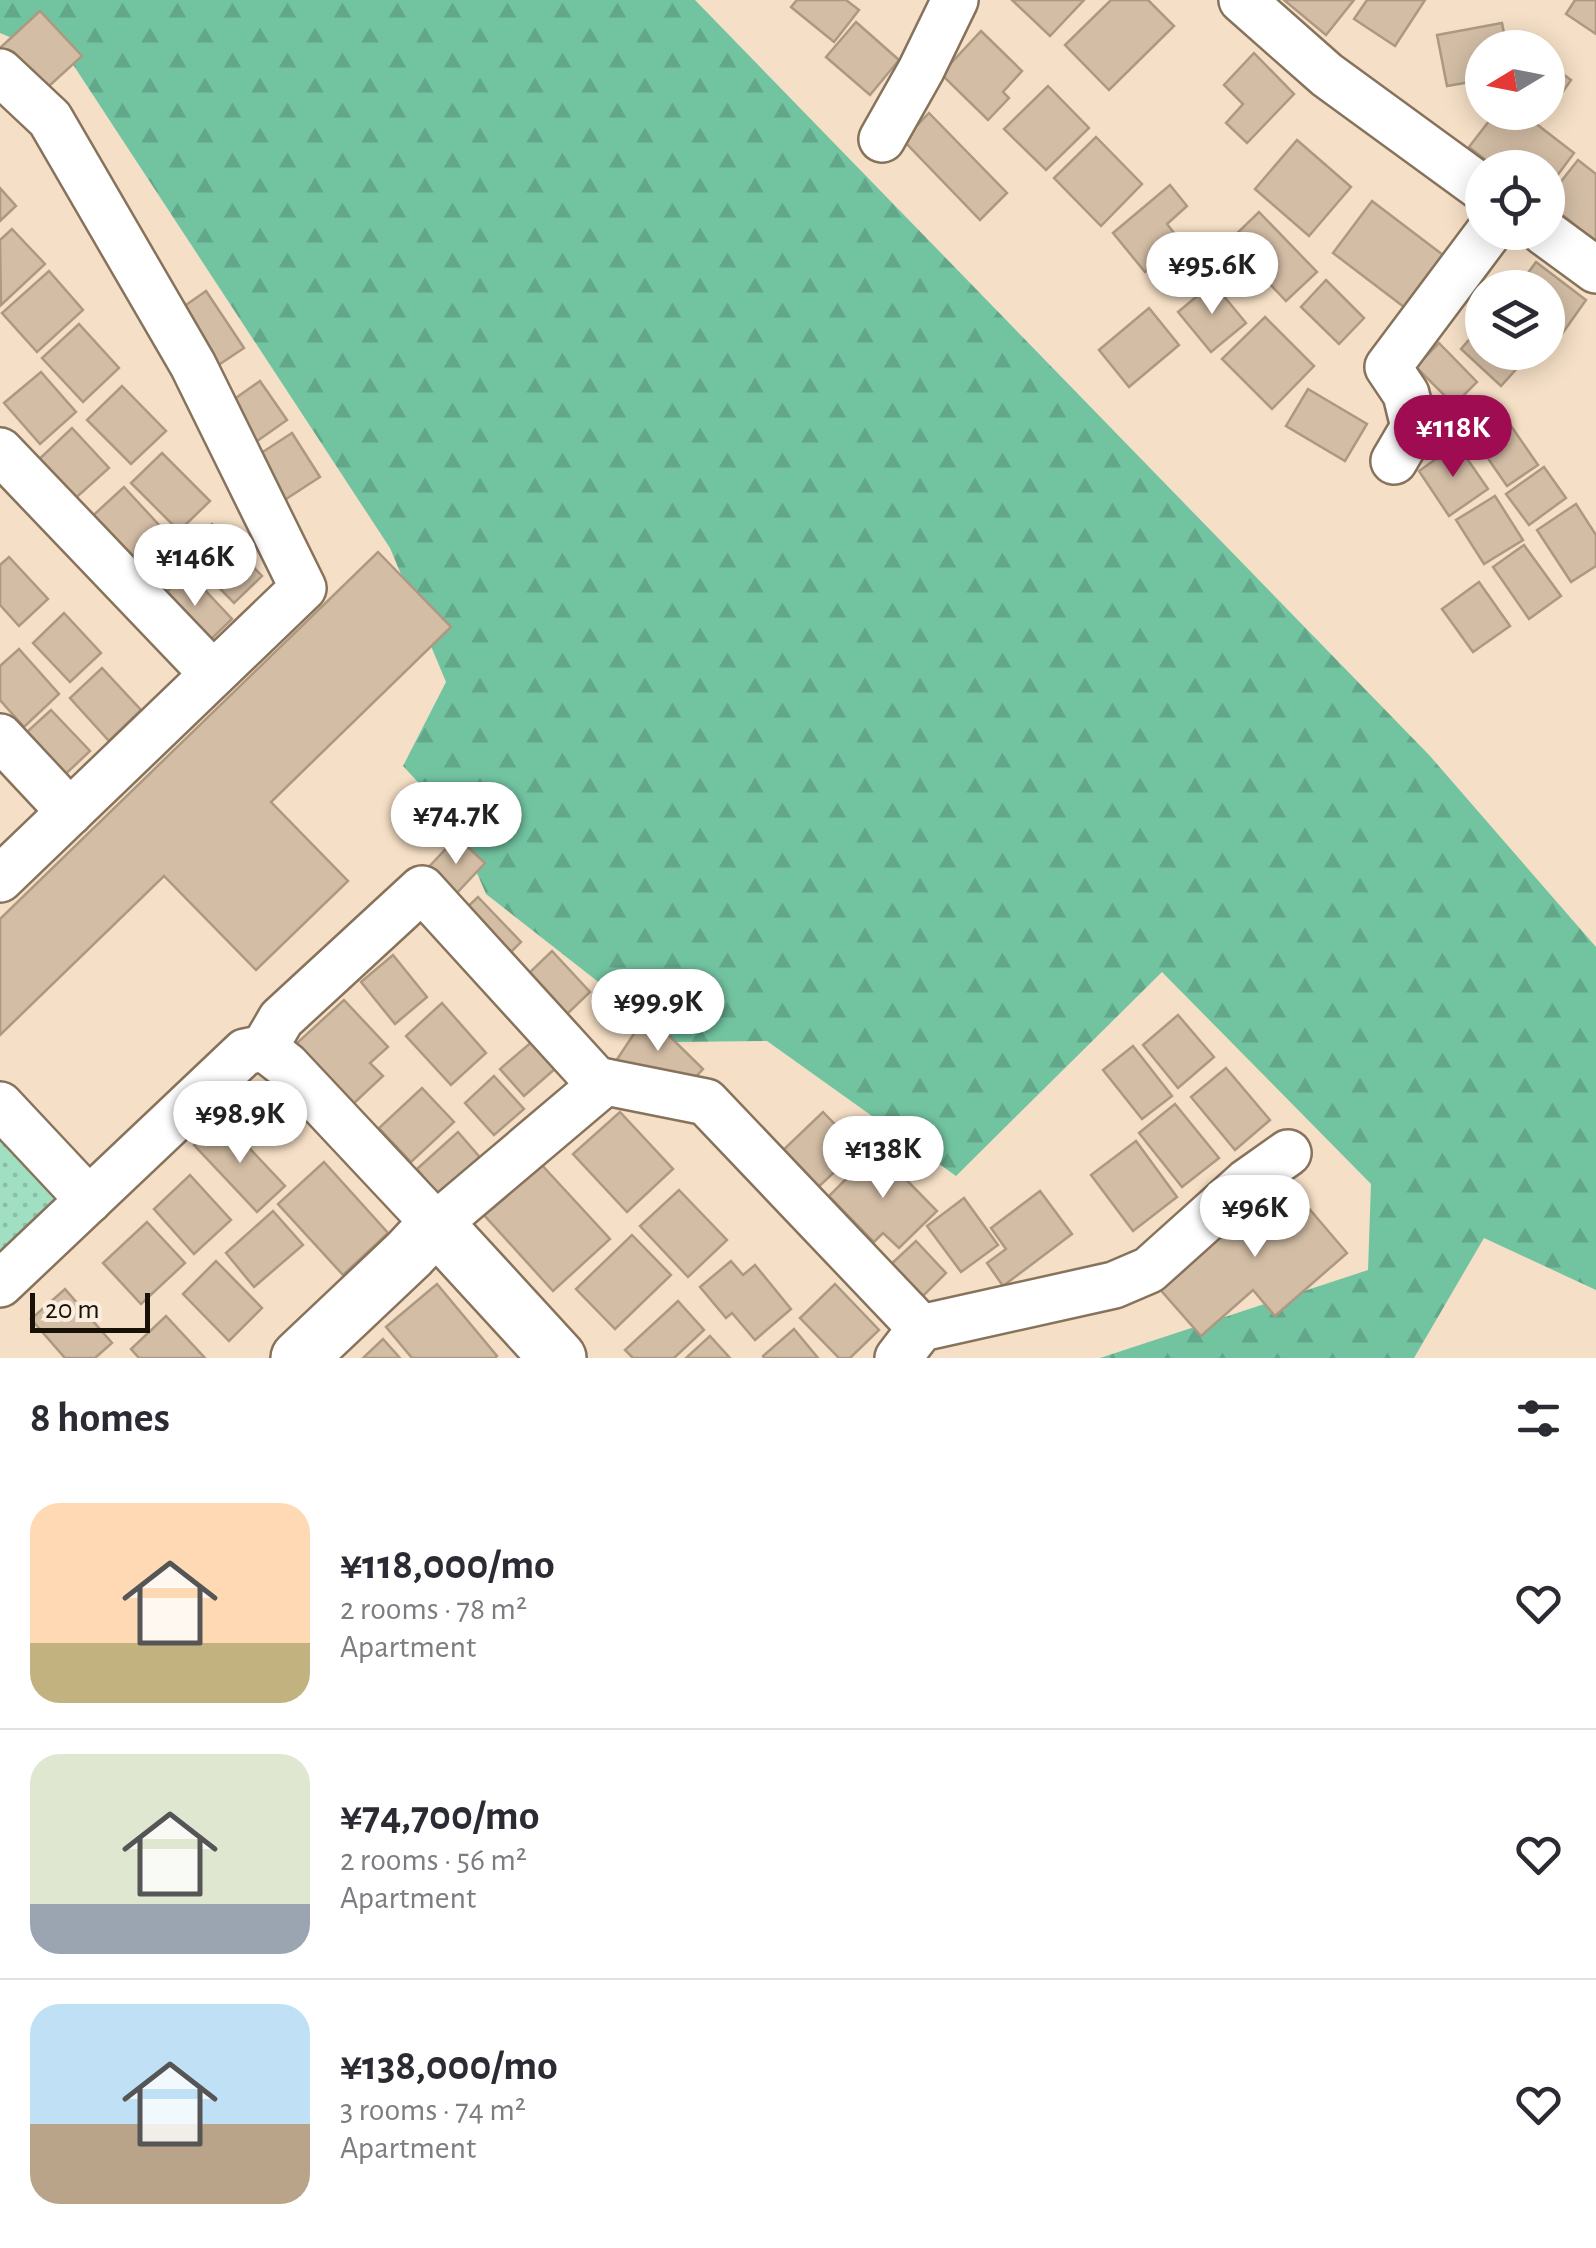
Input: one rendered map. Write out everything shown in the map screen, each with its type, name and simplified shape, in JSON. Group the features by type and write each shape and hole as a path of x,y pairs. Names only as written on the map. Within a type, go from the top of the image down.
{"street":[{"path":"882,139 954,0"},
{"path":"1242,0 1328,75 1465,176"},
{"path":"0,72 50,119 193,366 303,588 0,879"},
{"path":"1565,247 1596,270"},
{"path":"1394,461 1414,427 1406,394 1388,367 1476,250"},
{"path":"0,451 213,674"},
{"path":"0,738 70,812"},
{"path":"0,1284 245,1052 264,1048 281,1019 422,889 596,1080 706,1102 910,1343 1114,1285 1149,1270 1246,1182 1288,1153"},
{"path":"264,1048 286,1065 558,1358"},
{"path":"299,1358 436,1225 605,1082"},
{"path":"0,1105 89,1200"}],"green space":[{"path":"0,0 695,0 1430,756 1596,947 1596,1290 1484,1238 1414,1358 1100,1358 1368,1270 1371,1184 1162,972 956,1176 767,1041 675,1042 486,894 455,822 403,766 446,682 390,548 72,63 0,33"},
{"path":"0,1128 60,1191 53,1210 0,1262"}],"building":[{"path":"797,0 846,0 859,10 834,42 791,7"},
{"path":"1012,0 1084,0 1050,36"},
{"path":"1111,0 1148,0 1174,26 1109,90 1065,45"},
{"path":"1284,0 1354,0 1326,35"},
{"path":"1367,0 1425,0 1395,46 1354,19"},
{"path":"1575,0 1596,0 1596,34 1566,14"},
{"path":"40,11 82,56 37,97 0,58 0,48"},
{"path":"856,22 899,60 870,95 826,57"},
{"path":"1502,23 1503,30 1465,30 1465,83 1447,86 1437,35"},
{"path":"981,31 1022,71 1003,92 1009,98 988,120 941,74"},
{"path":"1254,53 1294,94 1247,143 1226,123 1243,104 1224,85"},
{"path":"1048,86 1089,128 1046,170 1004,129"},
{"path":"929,113 1007,193 980,220 903,140"},
{"path":"1482,130 1544,130 1574,153 1565,165 1565,150 1469,147"},
{"path":"1096,137 1142,184 1101,226 1054,178"},
{"path":"1297,140 1351,187 1309,236 1255,189"},
{"path":"1578,160 1596,174 1596,242 1565,217 1565,176"},
{"path":"1170,185 1187,206 1167,224 1181,242 1145,272 1113,233"},
{"path":"0,188 16,206 0,221"},
{"path":"1372,201 1443,255 1404,307 1333,253"},
{"path":"1259,212 1317,272 1286,301 1229,241"},
{"path":"12,229 45,264 1,305 0,240"},
{"path":"1536,262 1547,270 1530,270"},
{"path":"49,271 83,310 37,352 2,313"},
{"path":"1326,280 1364,318 1339,344 1301,307"},
{"path":"1213,283 1246,323 1211,352 1178,312"},
{"path":"1565,284 1586,300 1565,330"},
{"path":"206,291 244,348 211,370 173,314"},
{"path":"1149,308 1179,345 1129,387 1099,350"},
{"path":"1265,317 1314,366 1272,409 1222,359"},
{"path":"79,324 119,368 83,402 42,358"},
{"path":"1439,343 1477,382 1454,405 1416,367"},
{"path":"1484,370 1516,370 1501,386"},
{"path":"41,372 76,412 40,444 4,403"},
{"path":"260,381 287,420 250,446 223,407"},
{"path":"122,386 166,431 131,464 87,420"},
{"path":"1308,389 1367,424 1345,461 1286,426"},
{"path":"1509,423 1538,465 1507,486 1478,444"},
{"path":"72,428 109,468 69,504 33,465"},
{"path":"292,433 320,477 283,501 255,457"},
{"path":"1457,444 1488,489 1449,516 1419,471"},
{"path":"162,453 210,501 179,531 131,483"},
{"path":"1544,467 1566,498 1529,525 1506,494"},
{"path":"124,487 170,537 131,572 86,522"},
{"path":"1495,496 1523,540 1484,564 1456,520"},
{"path":"1576,504 1596,535 1596,566 1571,582 1537,530"},
{"path":"212,524 262,576 234,603 184,552"},
{"path":"1524,545 1561,596 1529,619 1493,567"},
{"path":"378,552 451,627 271,802 348,881 256,970 164,876 0,1035 0,919"},
{"path":"9,557 48,599 19,626 0,605 0,565"},
{"path":"188,572 232,619 203,647 158,600"},
{"path":"1479,582 1510,626 1473,652 1442,609"},
{"path":"64,613 101,653 70,682 33,643"},
{"path":"19,649 59,694 24,727 0,700 0,666"},
{"path":"102,668 141,710 109,741 70,698"},
{"path":"51,710 90,751 56,783 17,741"},
{"path":"457,837 485,863 454,896 426,870"},
{"path":"478,897 521,942 505,958 462,912"},
{"path":"552,951 590,992 564,1017 527,975"},
{"path":"393,955 427,997 395,1024 361,982"},
{"path":"344,1000 388,1047 370,1063 383,1076 352,1105 296,1044"},
{"path":"442,1003 486,1053 451,1085 406,1036"},
{"path":"647,1014 703,1069 689,1084 614,1064"},
{"path":"1178,1015 1214,1057 1178,1088 1143,1045"},
{"path":"534,1040 557,1067 524,1096 500,1069"},
{"path":"1133,1046 1172,1096 1142,1119 1103,1070"},
{"path":"1226,1068 1270,1120 1235,1150 1191,1097"},
{"path":"494,1076 524,1109 494,1135 465,1103"},
{"path":"422,1088 454,1122 411,1162 379,1128"},
{"path":"1175,1104 1219,1158 1182,1187 1139,1133"},
{"path":"620,1112 673,1169 627,1212 573,1154"},
{"path":"823,1112 859,1149 813,1192 778,1155"},
{"path":"222,1119 285,1186 257,1212 194,1145"},
{"path":"458,1132 483,1161 441,1198 417,1169"},
{"path":"1136,1141 1177,1197 1133,1231 1091,1175"},
{"path":"876,1149 937,1211 899,1248 883,1233 874,1242 829,1196"},
{"path":"324,1162 388,1233 343,1275 278,1204"},
{"path":"540,1163 610,1239 553,1291 484,1215"},
{"path":"190,1175 231,1220 194,1254 154,1209"},
{"path":"1283,1178 1347,1253 1275,1316 1253,1290 1201,1336 1158,1287"},
{"path":"679,1190 727,1240 688,1277 640,1226"},
{"path":"1040,1191 1072,1234 1003,1286 987,1263 1006,1249 991,1228"},
{"path":"964,1198 998,1245 961,1272 927,1226"},
{"path":"273,1211 303,1245 254,1287 226,1253"},
{"path":"147,1222 185,1263 141,1304 103,1263"},
{"path":"632,1235 671,1275 615,1329 576,1289"},
{"path":"916,1241 946,1273 920,1299 889,1266"},
{"path":"216,1261 262,1308 229,1341 183,1294"},
{"path":"731,1261 743,1275 755,1265 791,1309 755,1340 732,1313 726,1318 700,1287"},
{"path":"437,1284 495,1358 412,1358 386,1327"},
{"path":"835,1284 879,1330 850,1358 839,1358 800,1318"},
{"path":"65,1289 112,1343 95,1358 65,1358 31,1319"},
{"path":"678,1301 704,1330 674,1358 633,1358 625,1350"},
{"path":"166,1316 205,1358 139,1358 131,1349"},
{"path":"794,1329 818,1358 764,1358 763,1356"},
{"path":"710,1336 730,1358 686,1358"},
{"path":"383,1339 400,1358 363,1358"}]}
